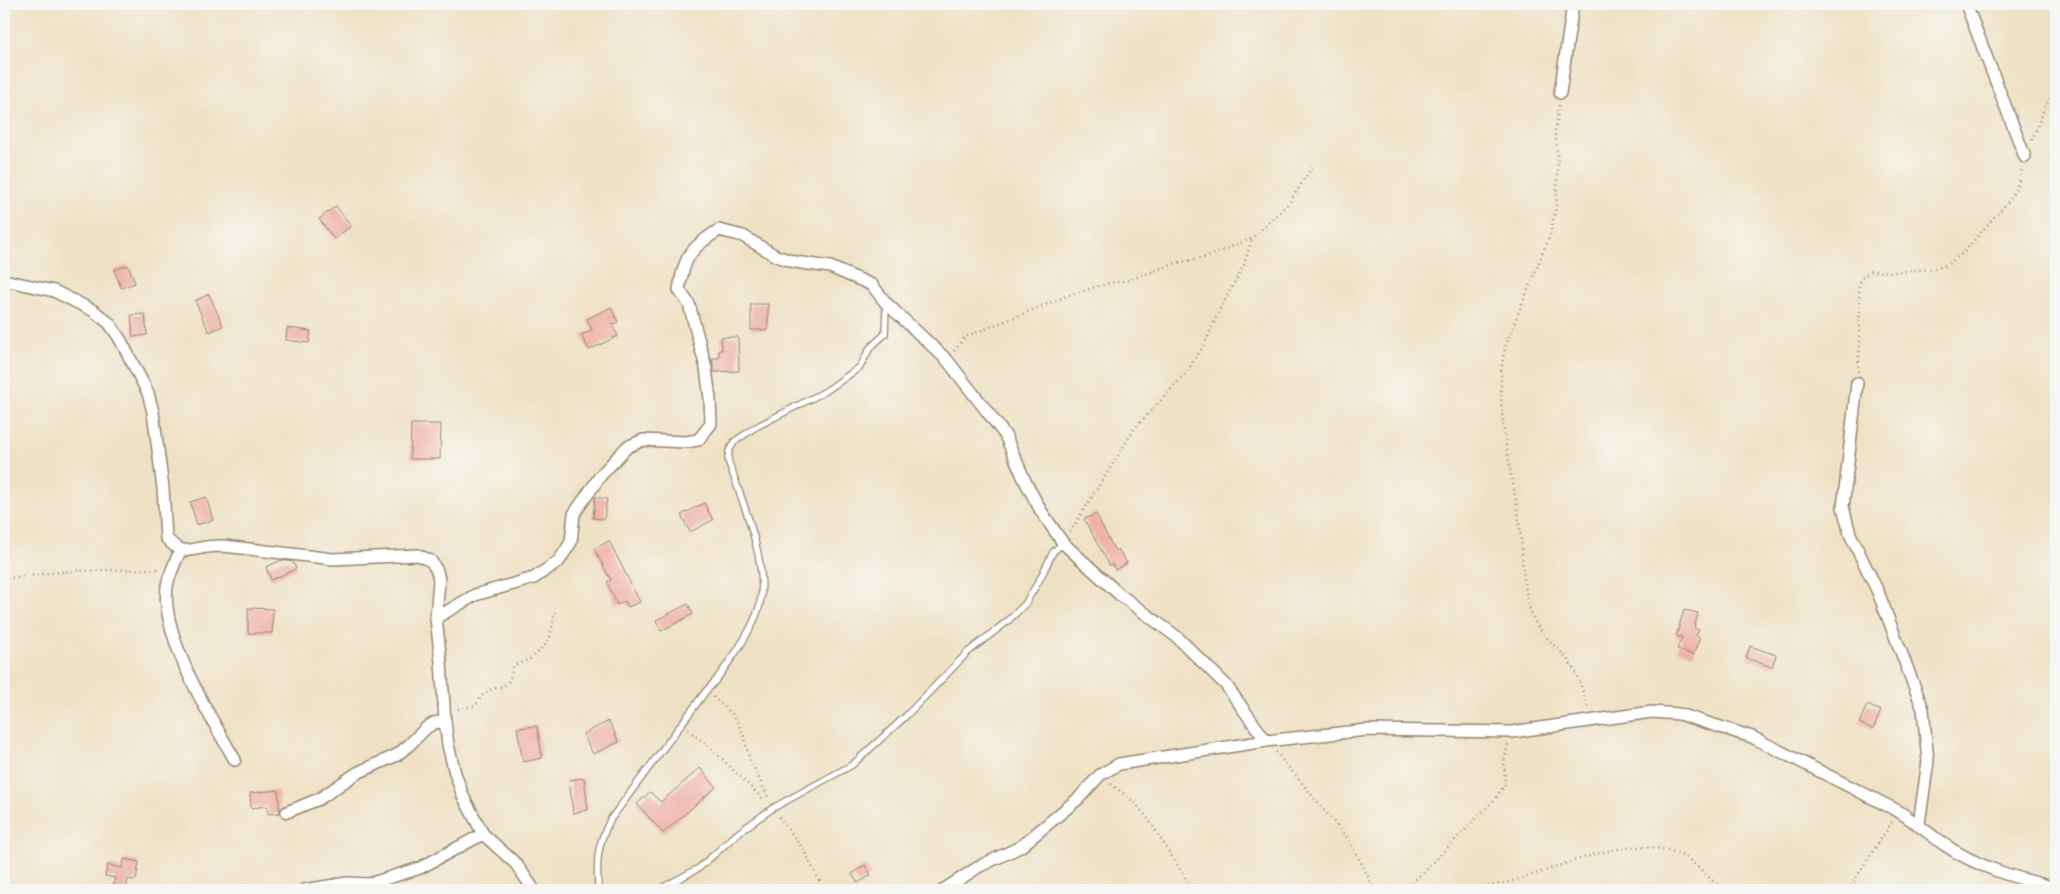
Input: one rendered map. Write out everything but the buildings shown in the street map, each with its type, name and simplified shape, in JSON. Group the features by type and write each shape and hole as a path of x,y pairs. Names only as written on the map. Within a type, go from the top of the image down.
{"street":[{"path":"1560,93 1573,4"},
{"path":"1966,4 2025,156"},
{"path":"436,618 475,595 534,578 560,561 571,542 574,514 601,475 626,447 643,440 686,442 698,440 711,424 706,368 689,304 680,290 683,267 698,243 719,230 742,236 776,256 794,262 830,267 872,285 886,303 946,360 1005,435 1037,504 1063,543 1119,594 1177,637 1226,684 1266,741"},
{"path":"4,280 54,291 94,311 109,323 120,339 148,392 153,412 163,488 166,538 180,550 189,552 206,547 224,546 333,559 418,555 431,561 437,571 439,580 436,618 448,745 455,773 463,796 484,834 516,864 534,890"},
{"path":"1857,383 1843,507 1850,534 1878,592 1923,709 1928,761 1919,824"},
{"path":"180,550 167,588 167,600 175,644 199,694 235,760"},
{"path":"943,890 980,866 1020,847 1079,798 1100,775 1119,764 1266,741 1366,730 1512,732 1652,712 1679,714 1752,737 1898,811 1919,824 1943,843 1975,862 2007,875 2056,888"},
{"path":"287,812 319,799 357,773 397,755 410,745 426,728 445,717"},
{"path":"304,890 347,883 369,884 385,880 420,868 484,834"}],"lane":[{"path":"598,890 597,856 601,839 610,820 713,684 742,644 754,623 760,602 760,574 755,537 728,460 729,451 734,442 754,428 826,391 860,367 870,348 885,334 886,303"},
{"path":"658,890 699,868 738,833 774,808 852,765 906,716 968,652 1010,620 1025,604 1053,552 1063,543"}],"path":[{"path":"1560,93 1555,131 1558,162 1556,208 1550,235 1506,344 1502,358 1501,392 1531,610 1538,625 1568,660 1578,677 1592,721"},
{"path":"946,360 965,337 1072,294 1128,280 1176,263 1207,257 1252,238 1289,203 1312,167"},
{"path":"1857,383 1860,338 1859,286 1861,279 1870,272 1933,270 1947,265 1963,253 1989,224"},
{"path":"1063,543 1135,428 1186,373 1205,342 1219,311 1244,265 1252,238"},
{"path":"7,578 71,571 173,569"},
{"path":"445,717 476,706 484,693 500,688 508,683 513,666 530,659 545,645 550,637 555,612"},
{"path":"706,691 734,716 743,733 750,760 774,808 803,850 824,890"},
{"path":"682,725 710,747 774,808"},
{"path":"1403,890 1426,872 1496,798 1505,784 1504,763 1512,732"},
{"path":"1266,741 1349,840 1375,890"},
{"path":"1100,775 1134,802 1147,817 1193,890"},
{"path":"1848,890 1898,811"},
{"path":"1403,890 1428,887 1460,888 1495,885 1551,870 1586,856 1611,850 1643,848 1668,851 1683,856 1722,890"}]}
